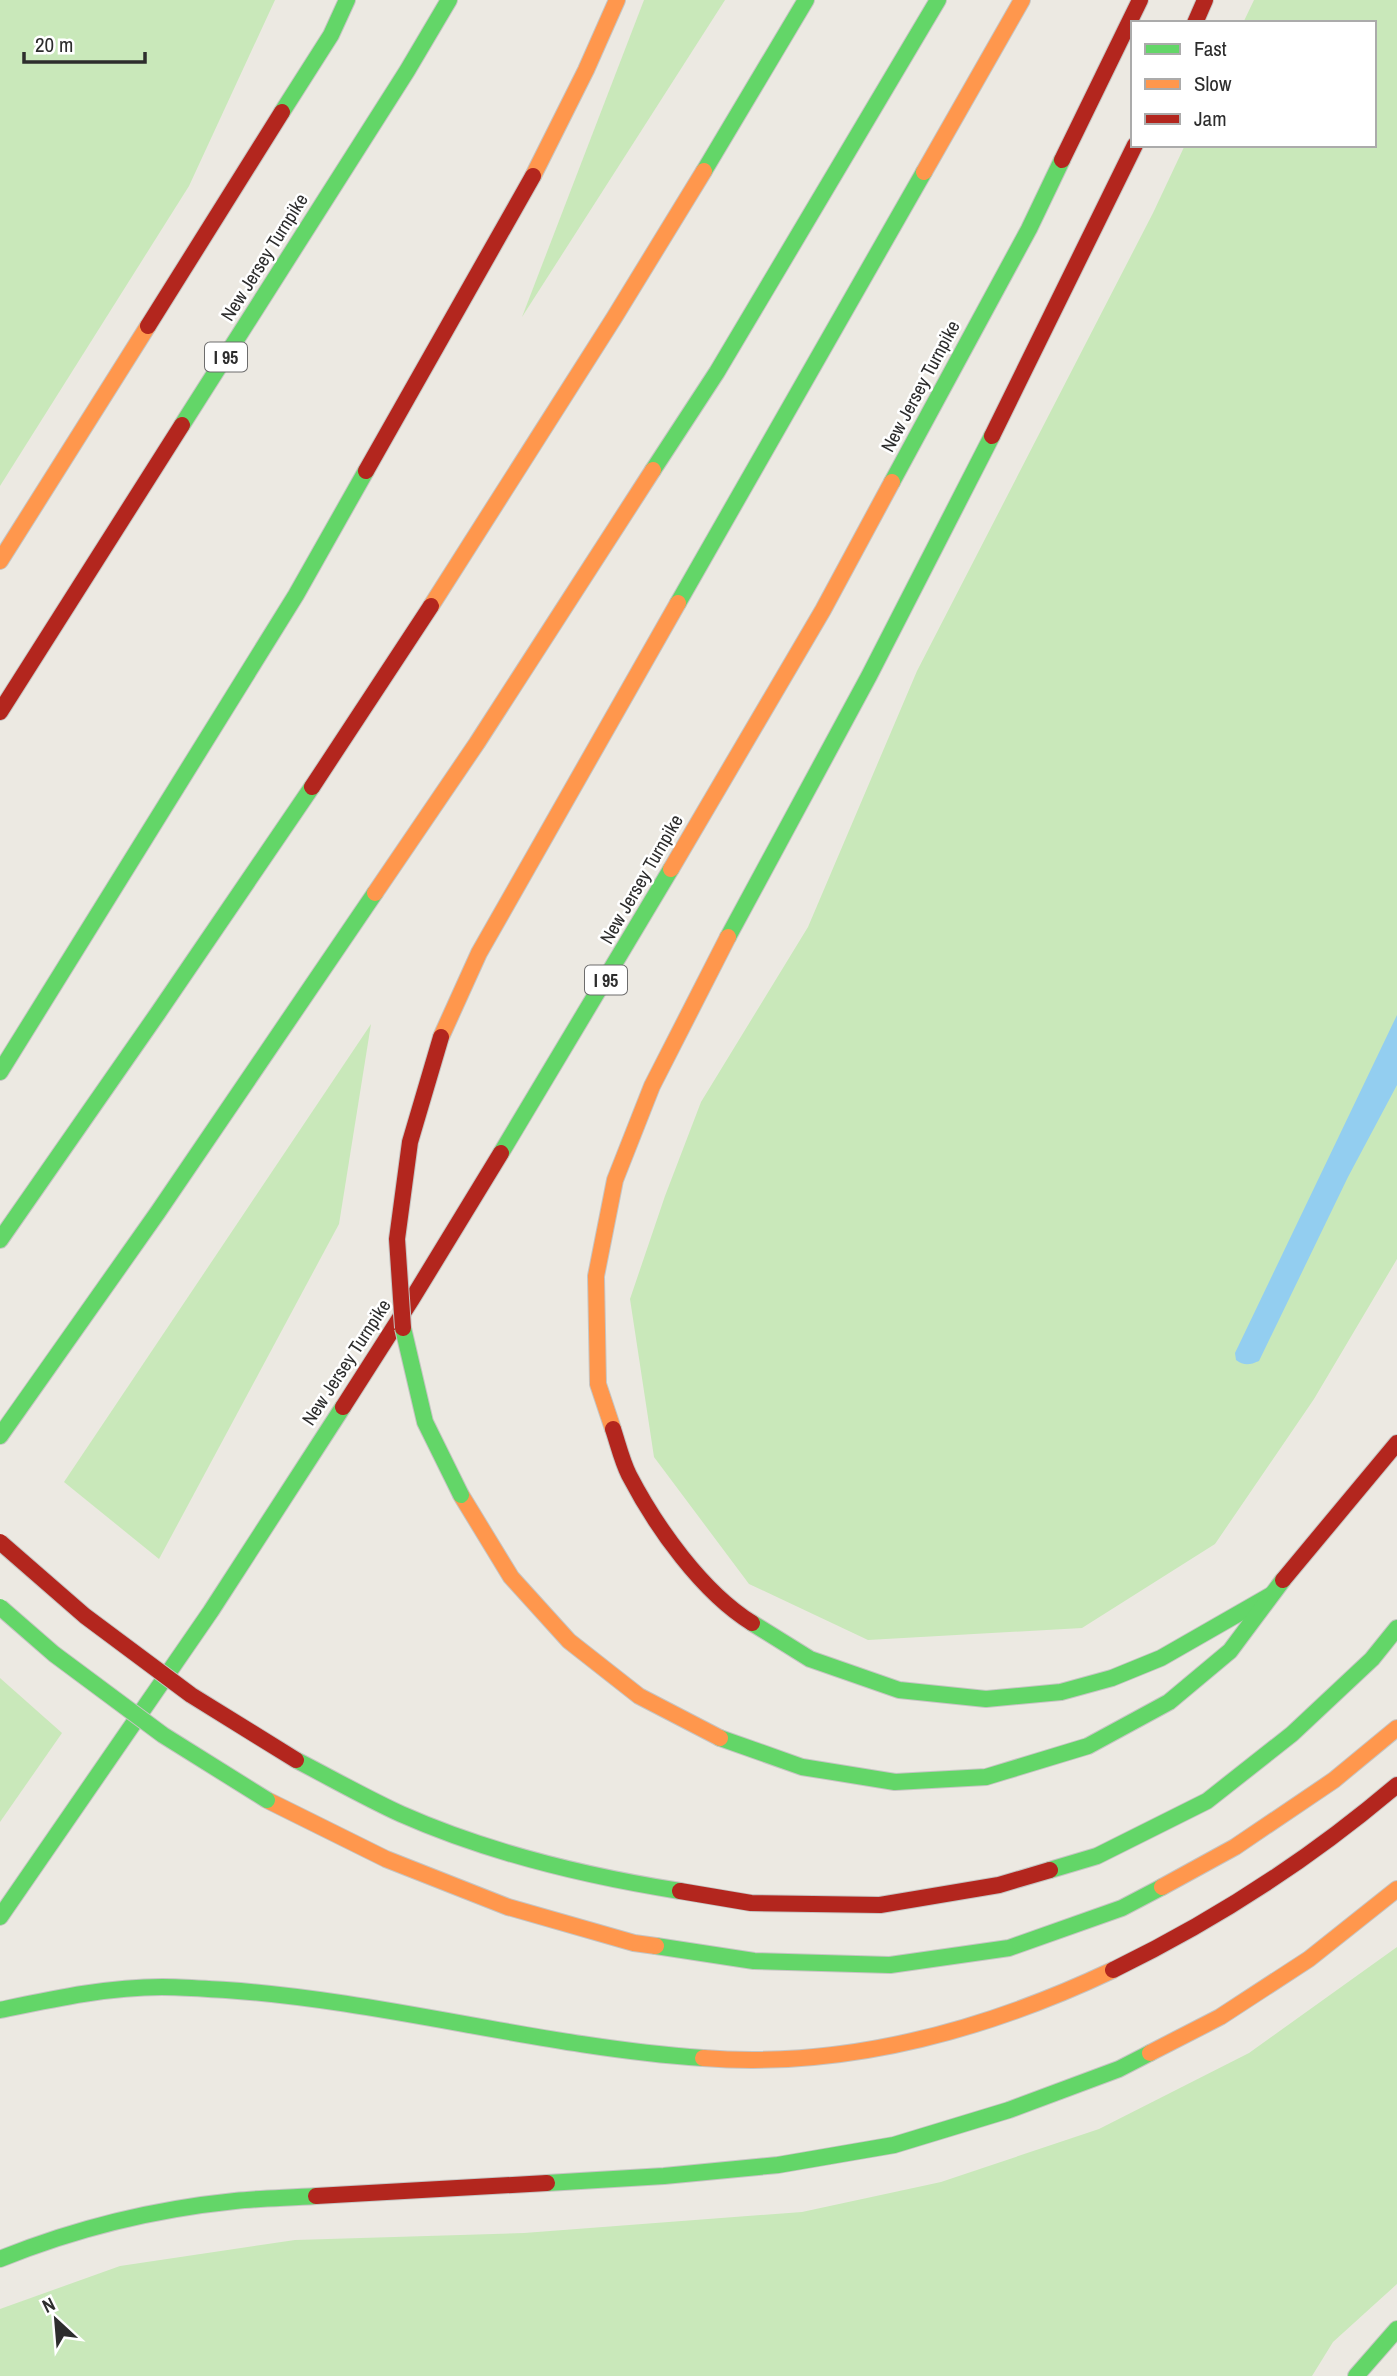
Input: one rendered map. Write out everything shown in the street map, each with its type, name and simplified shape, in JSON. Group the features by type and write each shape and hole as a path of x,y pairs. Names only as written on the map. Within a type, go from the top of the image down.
{"main road":[{"path":"0,561 331,35 347,0"},
{"name":"New Jersey Turnpike","path":"0,712 407,71 449,0"},
{"path":"0,1072 296,595 542,160 617,0"},
{"path":"0,1240 76,1133 379,686 614,318 806,0"},
{"path":"0,1436 158,1212 477,743 717,372 938,0"},
{"path":"1022,0 479,953 441,1037 410,1142 397,1239 404,1338 425,1422 461,1495 511,1577 569,1641 639,1696 716,1737 802,1767 895,1782 986,1777 1088,1746 1170,1702 1230,1651 1271,1595 1397,1443"},
{"name":"New Jersey Turnpike","path":"0,1917 241,1565 412,1298 619,958 823,610 1029,229 1140,0"},
{"path":"1196,21 1205,0"},
{"path":"1134,147 1032,357 888,639 700,989 652,1086 615,1180 596,1276 598,1384 628,1473 671,1546 734,1612 810,1659 899,1690 986,1699 1061,1692 1112,1678 1161,1658 1271,1595"},
{"path":"0,1542 85,1616 191,1695 296,1760 402,1814 509,1854 635,1884 751,1903 880,1905 999,1885 1097,1856 1207,1801 1292,1734 1372,1659 1397,1628"},
{"path":"0,1606 54,1654 163,1735 267,1800 386,1860 508,1907 634,1943 754,1961 890,1965 1009,1948 1122,1908 1235,1847 1334,1780 1397,1728"},
{"path":"0,2010 58,1997 154,1987 249,1991 335,2002 580,2044 680,2057 785,2059 883,2046 991,2021 1092,1981 1187,1931 1279,1874 1369,1810 1397,1785"},
{"path":"0,2259 32,2246 137,2217 234,2201 664,2176 778,2165 894,2145 1009,2110 1119,2069 1220,2017 1309,1959 1397,1889"},
{"path":"1356,2376 1397,2329"}],"green space":[{"path":"0,0 275,0 189,186 0,486"},
{"path":"644,0 725,0 522,317"},
{"path":"1254,0 1397,0 1397,1259 1314,1399 1215,1544 1082,1628 868,1640 749,1584 654,1457 630,1299 701,1102 808,927 917,671 1153,213 1184,147 1376,147 1376,21 1244,21"},
{"path":"371,1024 339,1224 159,1559 64,1482"},
{"path":"0,1678 62,1733 0,1822"},
{"path":"1397,1947 1397,2284 1333,2342 1312,2376 0,2376 0,2309 120,2266 295,2240 524,2233 802,2212 941,2182 1099,2129 1249,2053"}],"water":[{"path":"1397,1015 1397,1085 1348,1177 1259,1361 1242,1363 1236,1360 1235,1353"}],"traffic: fast":[{"path":"282,112 331,35 347,0"},
{"path":"182,425 407,71 449,0"},
{"path":"704,171 806,0"},
{"path":"653,470 717,372 938,0"},
{"path":"892,482 1029,229 1062,160"},
{"path":"678,603 924,172"},
{"path":"728,937 869,676 992,436"},
{"path":"0,1072 296,595 366,471"},
{"path":"0,1240 312,787"},
{"path":"501,1153 671,869"},
{"path":"0,1436 158,1212 375,893"},
{"path":"403,1328 425,1422 461,1495"},
{"path":"0,1917 211,1611 343,1407"},
{"path":"720,1738 802,1767 895,1782 986,1777 1088,1746 1169,1702 1230,1651 1283,1580"},
{"path":"752,1623 810,1659 899,1690 986,1699 1061,1692 1112,1678 1161,1658 1271,1595"},
{"path":"0,1607 54,1654 163,1735 267,1800"},
{"path":"1050,1870 1097,1856 1207,1801 1292,1734 1372,1659 1397,1628"},
{"path":"296,1760 401,1814 503,1852 609,1878 680,1891"},
{"path":"656,1946 754,1961 890,1965 1009,1948 1122,1908 1162,1887"},
{"path":"0,2010 121,1989 162,1987 226,1990 345,2004 583,2044 703,2058"},
{"path":"547,2183 664,2176 778,2165 894,2145 1009,2110 1119,2069 1150,2053"},
{"path":"0,2259 57,2238 175,2209 235,2201 316,2196"},
{"path":"1356,2376 1397,2329"}],"traffic: slow":[{"path":"533,176 586,70 617,0"},
{"path":"924,172 1022,0"},
{"path":"431,606 704,171"},
{"path":"0,561 148,326"},
{"path":"375,893 477,743 653,470"},
{"path":"671,869 823,610 892,482"},
{"path":"441,1037 479,953 678,603"},
{"path":"613,1429 598,1384 596,1276 615,1180 652,1086 728,937"},
{"path":"461,1495 511,1577 569,1641 639,1696 720,1738"},
{"path":"1162,1887 1235,1847 1334,1780 1397,1728"},
{"path":"267,1800 386,1859 508,1907 634,1943 656,1946"},
{"path":"1150,2053 1220,2017 1309,1959 1397,1889"},
{"path":"703,2058 756,2060 809,2057 914,2041 1015,2011 1113,1970"}],"traffic: jam":[{"path":"1062,160 1140,0"},
{"path":"1196,21 1205,0"},
{"path":"148,326 282,112"},
{"path":"992,436 1134,147"},
{"path":"366,471 533,176"},
{"path":"0,712 182,425"},
{"path":"312,787 431,606"},
{"path":"403,1328 397,1239 410,1142 441,1037"},
{"path":"343,1407 501,1153"},
{"path":"613,1429 629,1475 667,1537 715,1594 752,1623"},
{"path":"1283,1580 1397,1443"},
{"path":"0,1542 85,1616 191,1695 296,1760"},
{"path":"1113,1970 1189,1930 1261,1886 1330,1838 1397,1785"},
{"path":"680,1891 751,1903 880,1905 999,1885 1050,1870"},
{"path":"316,2196 547,2183"}]}
